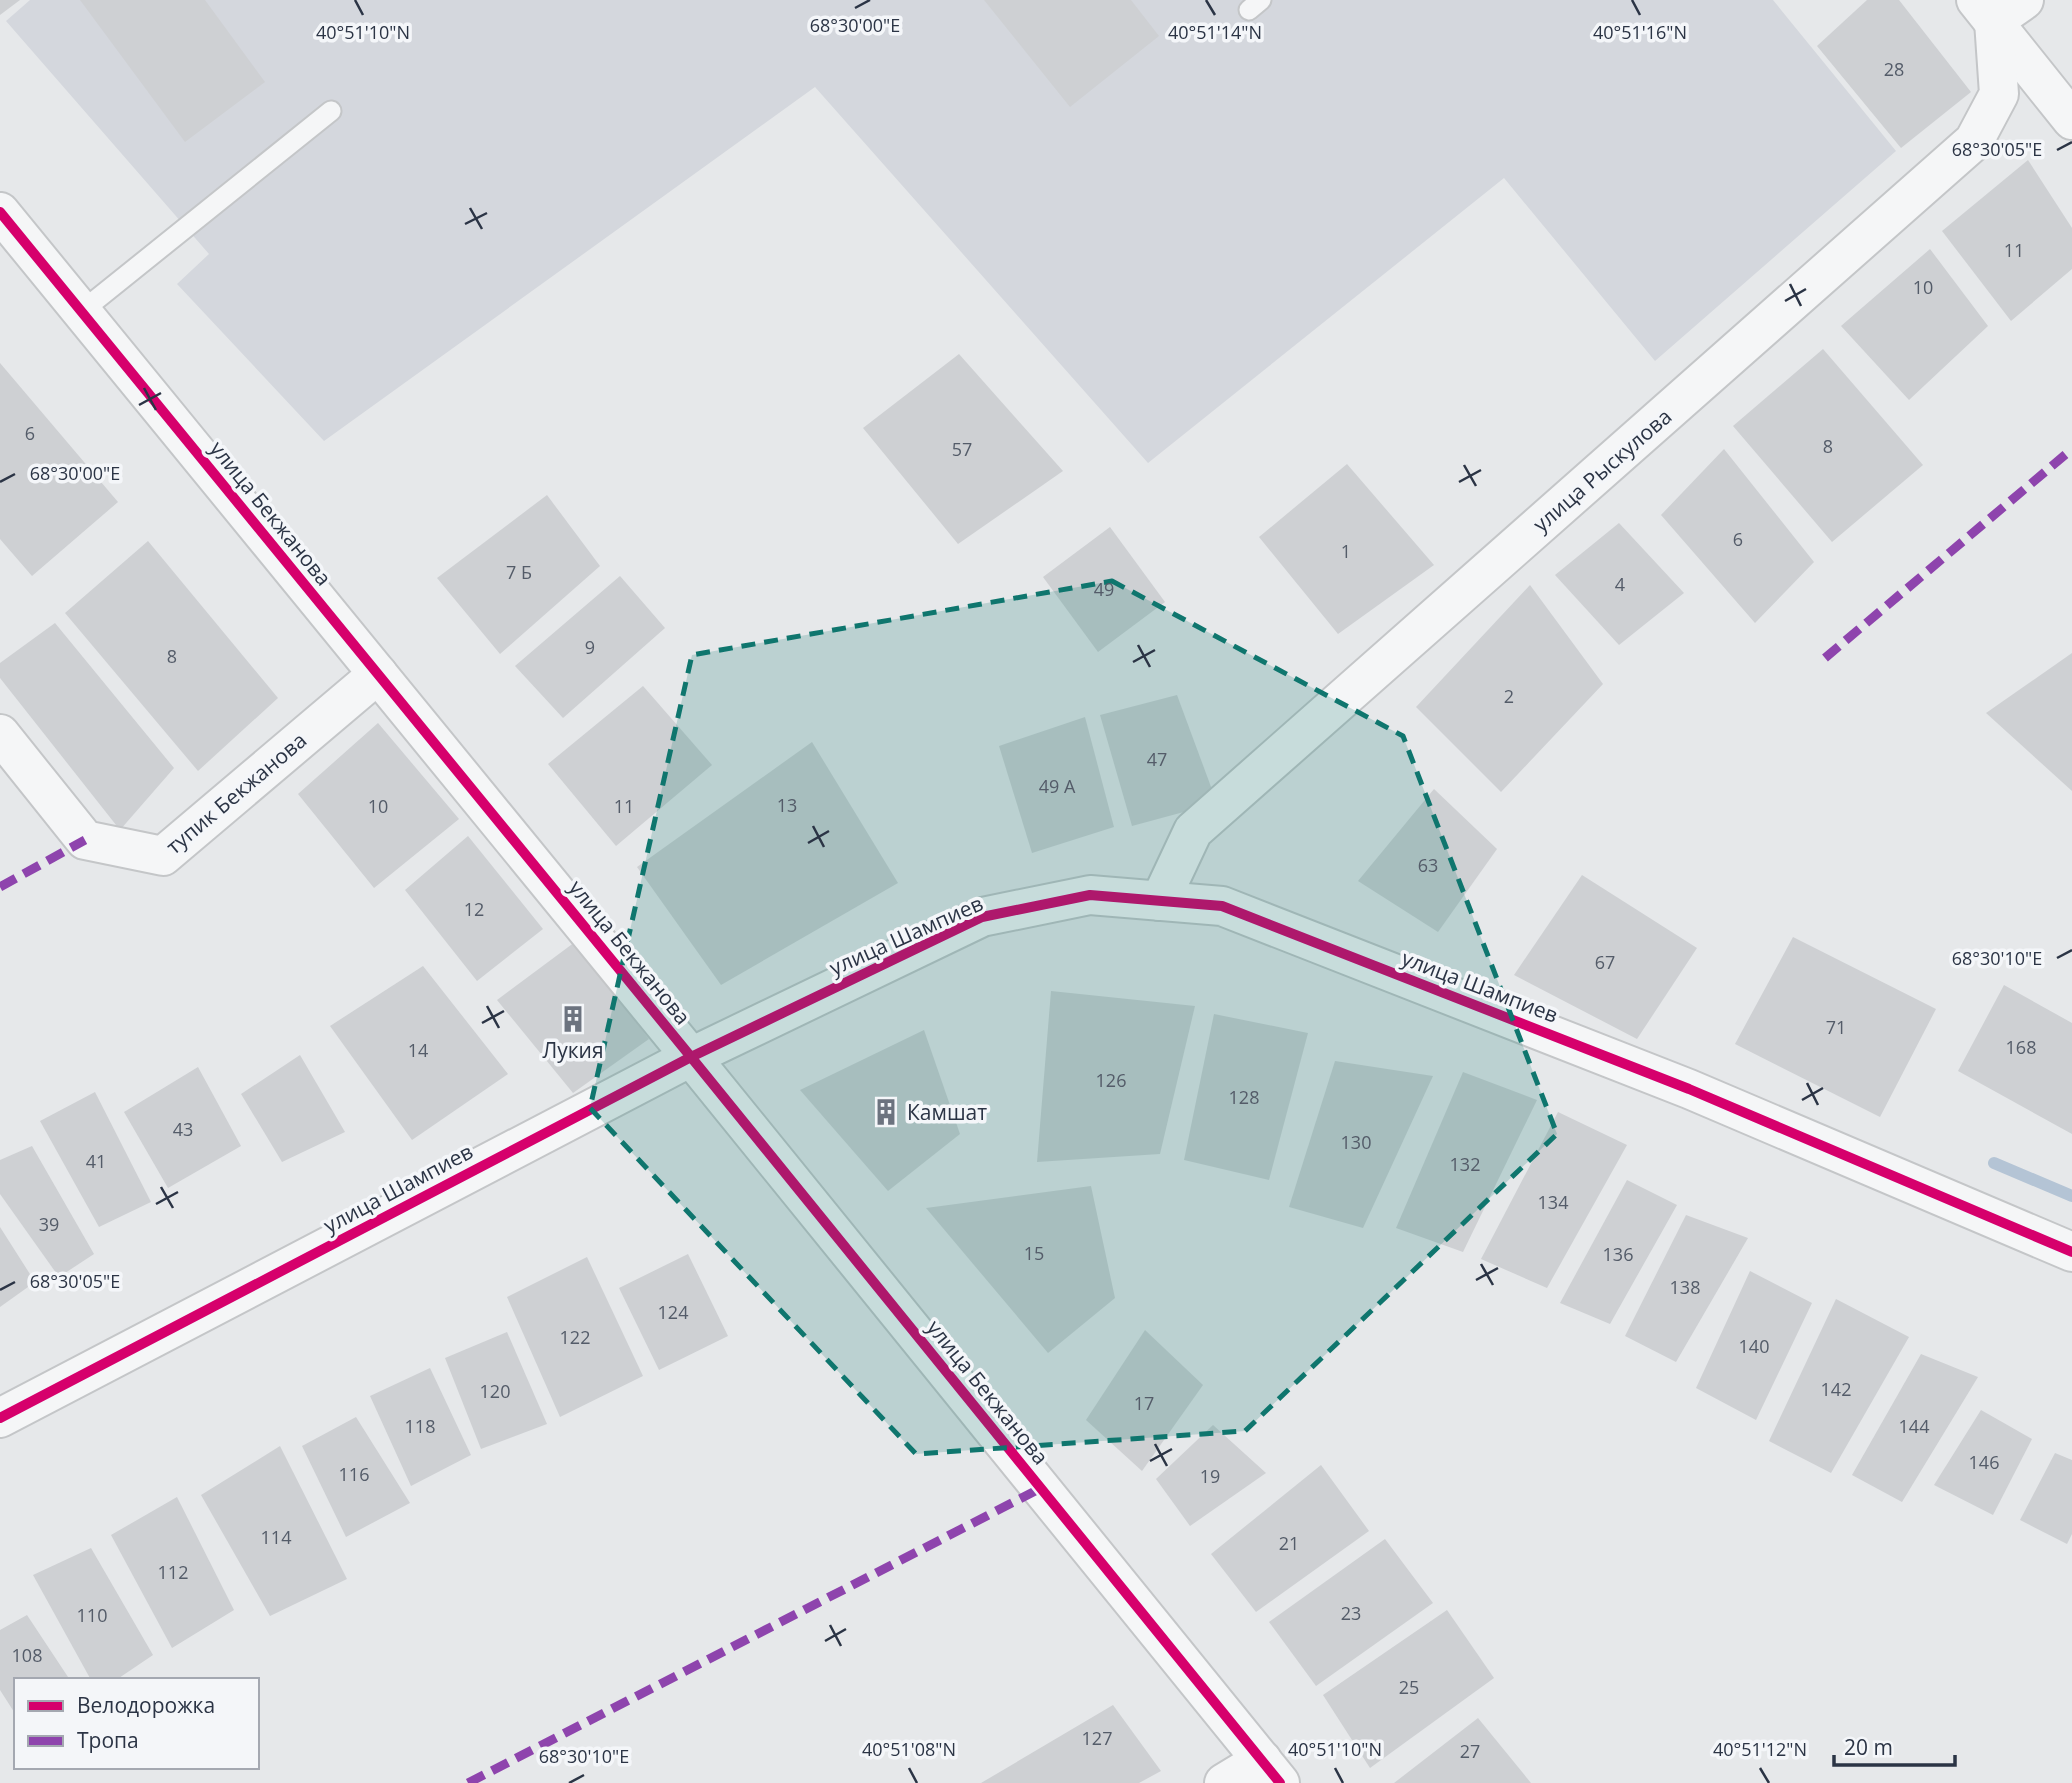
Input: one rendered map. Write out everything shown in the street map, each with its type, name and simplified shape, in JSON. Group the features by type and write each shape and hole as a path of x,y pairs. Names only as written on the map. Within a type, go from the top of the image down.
{"street":[{"path":"2024,0 1985,11 2072,120"},
{"name":"улица Рыскулова","path":"1160,901 1193,831 1974,141 1999,94 1985,11"},
{"name":"улица Бекжанова","path":"0,212 1271,1772"},
{"name":"тупик Бекжанова","path":"0,734 85,840 163,856 378,674"},
{"name":"улица Шампиев","path":"0,1418 691,1057 982,917 1090,895 1222,906 1689,1089 2072,1252"},
{"path":"1224,1783 1271,1772"}],"lane":[{"path":"82,311 331,111"}],"highlighted area":[{"path":"1112,581 1403,736 1557,1134 1245,1431 916,1454 590,1108 692,655"}],"shaded area":[{"path":"30,0 1773,0 1896,151 1655,361 1504,178 1148,463 815,87 324,441 177,284 209,254 6,21"}],"building":[{"path":"0,0 20,0 0,15"},
{"path":"80,0 205,0 265,82 185,142"},
{"path":"984,0 1131,0 1159,36 1070,107"},
{"path":"1867,0 1899,0 1971,92 1901,148 1817,46"},
{"path":"2028,160 2072,228 2072,269 2011,321 1942,231"},
{"path":"1930,249 1988,326 1909,400 1841,326"},
{"path":"1823,349 1923,465 1832,542 1733,426"},
{"path":"959,354 1063,471 958,544 863,428"},
{"path":"0,363 118,502 32,576 0,539"},
{"path":"1724,449 1814,562 1755,623 1661,515"},
{"path":"1347,464 1434,565 1338,634 1259,537"},
{"path":"547,495 600,566 500,654 437,578"},
{"path":"1619,523 1684,593 1619,645 1555,575"},
{"path":"1110,527 1165,602 1098,652 1043,577"},
{"path":"148,541 278,698 198,771 65,613"},
{"path":"620,576 665,628 563,718 515,666"},
{"path":"1530,585 1603,684 1501,792 1416,707"},
{"path":"55,623 174,768 120,830 0,678 0,663"},
{"path":"2072,653 2072,791 1986,713"},
{"path":"643,686 712,765 616,846 548,764"},
{"path":"1177,695 1217,803 1132,826 1100,715"},
{"path":"1085,717 1114,827 1032,853 999,746"},
{"path":"378,723 459,819 374,888 298,794"},
{"path":"812,742 898,883 721,985 637,867"},
{"path":"1434,789 1497,849 1438,932 1358,881"},
{"path":"468,836 543,929 477,981 405,890"},
{"path":"1582,875 1697,948 1637,1039 1514,975"},
{"path":"1793,937 1936,1009 1880,1117 1735,1044"},
{"name":"Лукия","path":"575,942 649,1039 573,1093 497,1000"},
{"path":"423,966 508,1074 412,1140 330,1026"},
{"path":"2004,985 2072,1023 2072,1134 1958,1071"},
{"path":"1051,991 1195,1006 1160,1154 1037,1162"},
{"path":"1214,1014 1308,1033 1269,1180 1184,1160"},
{"name":"Камшат","path":"924,1030 960,1134 888,1191 800,1090"},
{"path":"300,1055 345,1132 282,1162 241,1094"},
{"path":"1335,1061 1433,1076 1363,1228 1289,1207"},
{"path":"198,1067 241,1146 168,1188 124,1112"},
{"path":"1463,1072 1537,1100 1463,1252 1396,1228"},
{"path":"95,1092 151,1202 99,1227 40,1121"},
{"path":"1558,1112 1627,1145 1547,1288 1481,1259"},
{"path":"32,1146 94,1254 59,1277 0,1194 0,1160"},
{"path":"1627,1180 1677,1205 1610,1324 1560,1303"},
{"path":"1091,1186 1115,1298 1048,1353 926,1208"},
{"path":"1686,1215 1748,1238 1676,1362 1625,1336"},
{"path":"0,1227 35,1282 0,1307"},
{"path":"688,1254 728,1336 659,1370 619,1288"},
{"path":"587,1257 643,1376 560,1417 507,1297"},
{"path":"1750,1271 1812,1303 1756,1420 1696,1388"},
{"path":"1836,1299 1909,1337 1831,1473 1769,1441"},
{"path":"1145,1330 1203,1385 1142,1471 1086,1420"},
{"path":"507,1332 547,1424 481,1449 445,1358"},
{"path":"1921,1354 1978,1377 1902,1502 1852,1475"},
{"path":"430,1368 471,1455 411,1486 370,1396"},
{"path":"1981,1410 2032,1439 1993,1515 1934,1485"},
{"path":"356,1417 410,1503 346,1537 302,1446"},
{"path":"1213,1425 1266,1473 1190,1526 1156,1479"},
{"path":"280,1446 347,1579 270,1616 201,1495"},
{"path":"2055,1453 2072,1460 2072,1534 2067,1544 2020,1520"},
{"path":"1321,1465 1369,1531 1256,1612 1211,1554"},
{"path":"177,1497 234,1610 172,1648 111,1535"},
{"path":"1385,1539 1433,1603 1316,1686 1269,1622"},
{"path":"91,1548 153,1655 119,1678 90,1678 33,1575"},
{"path":"1447,1610 1494,1678 1370,1768 1323,1695"},
{"path":"27,1615 69,1678 14,1678 14,1712 0,1690 0,1630"},
{"path":"1113,1705 1161,1771 1139,1783 981,1783"},
{"path":"1478,1718 1531,1783 1394,1783"}],"waterway":[{"path":"1994,1163 2072,1196"}],"marked path":[{"path":"1825,658 2072,449"},
{"path":"0,887 85,840"},
{"path":"468,1783 1041,1488"}],"cycle path":[{"path":"0,212 1280,1783"},
{"path":"0,1418 691,1057 982,917 1090,895 1222,906 1689,1089 2072,1252"}],"place":[{"name":"Лукия","path":"573,1019"},
{"name":"Камшат","path":"886,1112"}]}
